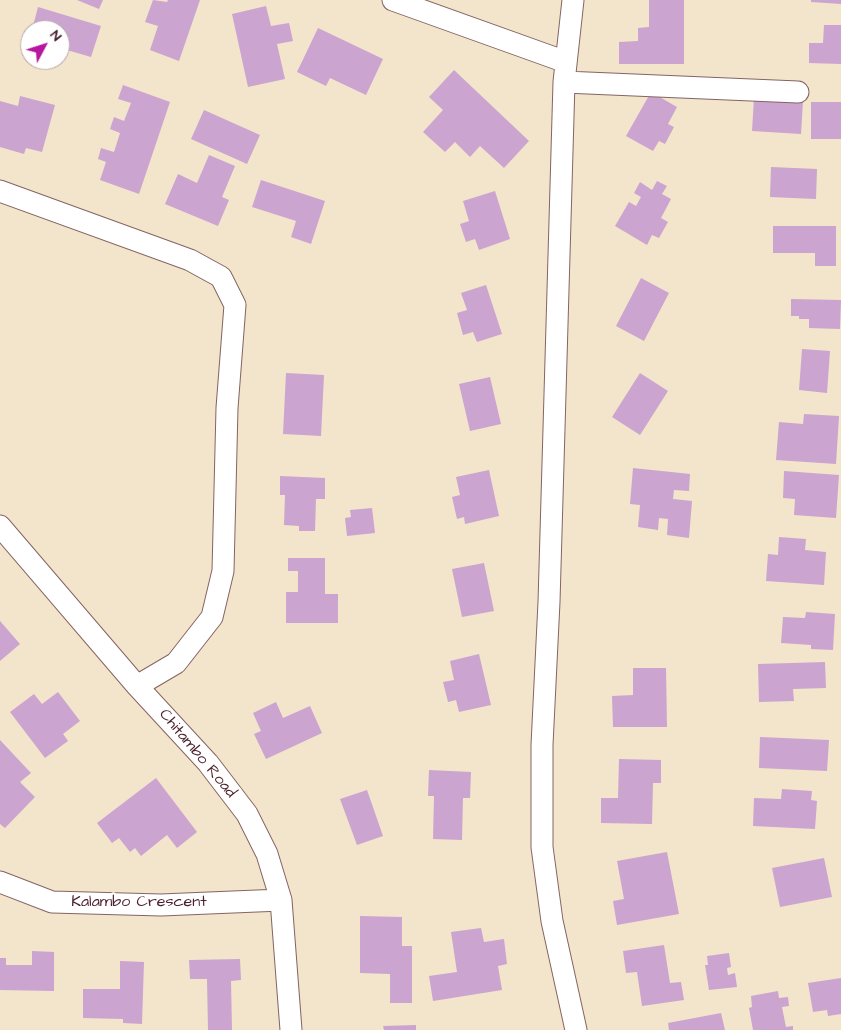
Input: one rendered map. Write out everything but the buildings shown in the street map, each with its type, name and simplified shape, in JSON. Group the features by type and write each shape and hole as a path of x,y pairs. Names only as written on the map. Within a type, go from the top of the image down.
{"street":[{"path":"393,0 565,72 798,92"},
{"path":"572,0 565,72 549,602 542,745 542,837 552,921 576,1030"},
{"path":"0,191 190,260 221,277 235,305 227,408 223,571 212,618 176,663 137,686"},
{"name":"Chitambo Road","path":"0,526 137,686 208,764 247,814 267,854 281,900 291,1030"},
{"name":"Kalambo Crescent","path":"0,882 52,902 161,905 281,900"}]}
